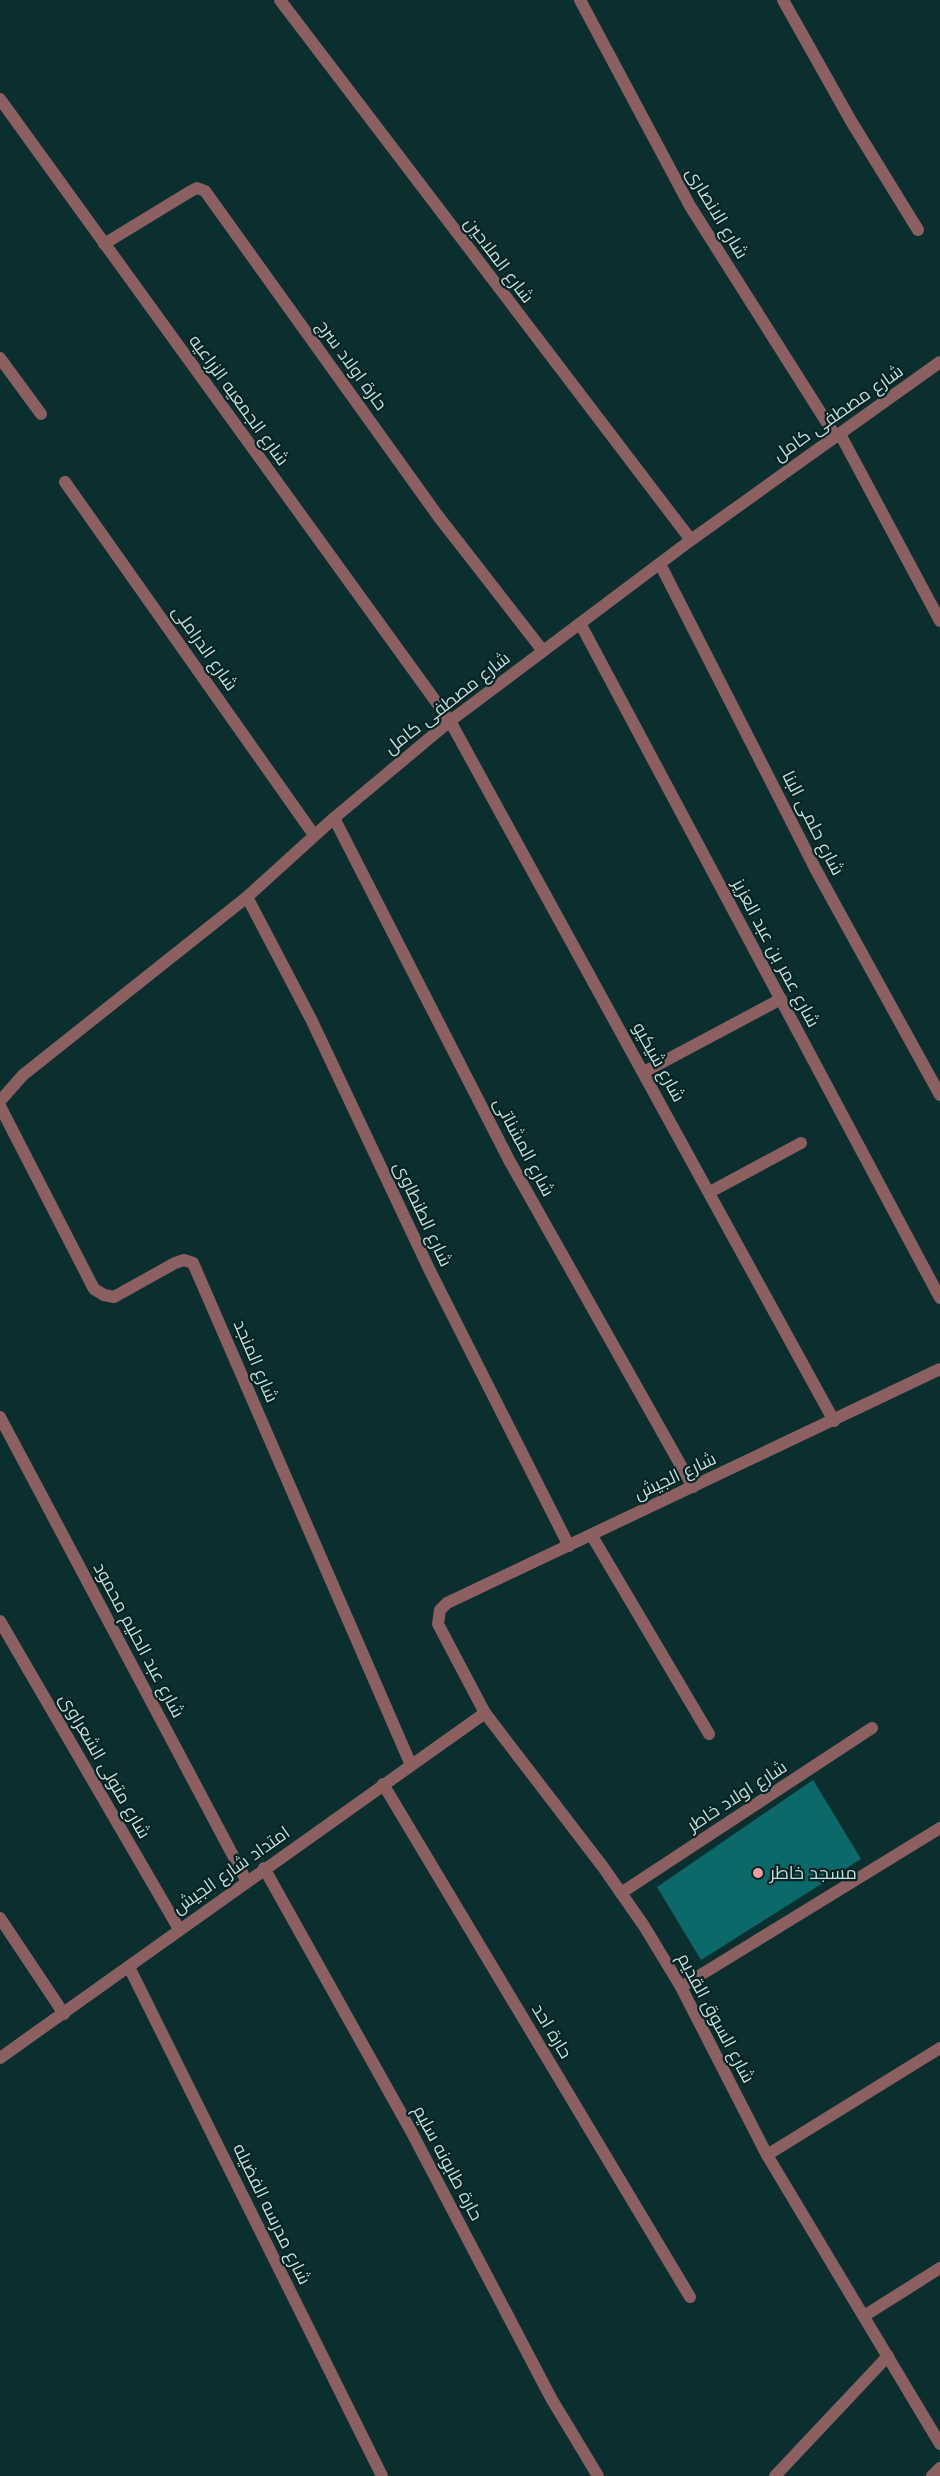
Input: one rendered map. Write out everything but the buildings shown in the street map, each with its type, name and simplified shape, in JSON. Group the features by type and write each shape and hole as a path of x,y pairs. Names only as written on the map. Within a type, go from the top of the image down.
{"street":[{"name":"شارع الملاحين","path":"280,0 691,540"},
{"name":"شارع الانصارى","path":"580,0 690,206 838,435 940,621"},
{"path":"783,0 851,121 918,230"},
{"name":"شارع الجمعيه الزراعيه","path":"0,99 450,721"},
{"name":"حارة اولاد سرج","path":"104,244 191,191 197,188 205,191 438,516 543,651"},
{"path":"0,358 41,414"},
{"name":"شارع مصطفى كامل","path":"0,1101 23,1074 247,897 314,835 450,721 691,540 940,362"},
{"name":"شارع الدراملى","path":"65,482 314,835"},
{"name":"شارع حلمى البنا","path":"660,564 816,870 940,1095"},
{"name":"شارع عمر بن عبد العزيز","path":"580,624 940,1298"},
{"name":"شارع شيكيو","path":"450,721 834,1421"},
{"name":"شارع المشناتى","path":"334,818 509,1160 693,1488"},
{"name":"شارع الطنطاوى","path":"247,897 311,1019 430,1271 569,1546"},
{"path":"644,1072 781,999"},
{"name":"شارع المنجد","path":"0,1106 94,1289 104,1295 114,1297 175,1263 184,1260 193,1263 411,1765"},
{"path":"710,1192 801,1143"},
{"name":"شارع الجيش","path":"438,1624 440,1610 447,1604 940,1369"},
{"name":"شارع عبد الحليم محمود","path":"0,1417 246,1880"},
{"path":"592,1536 709,1734"},
{"name":"شارع متولى الشعراوى","path":"0,1621 179,1929"},
{"name":"شارع السوق القديم","path":"438,1624 485,1713 621,1893 681,1987 767,2155 940,2444"},
{"name":"امتداد شارع الجيش","path":"0,2058 129,1967 246,1880 485,1713"},
{"name":"شارع اولاد خاطر","path":"621,1893 872,1728"},
{"name":"حارة احد","path":"383,1784 690,2297"},
{"path":"681,1987 940,1828"},
{"name":"حارة طابونه سليم","path":"264,1868 411,2131 551,2398 598,2476"},
{"path":"0,1918 64,2014"},
{"name":"شارع مدرسه الفضيله","path":"129,1967 382,2476"},
{"path":"767,2155 940,2048"},
{"path":"864,2316 940,2268"},
{"path":"774,2476 888,2356"},
{"path":"932,2476 940,2468"}],"place":[{"name":"مسجد خاطر","path":"758,1873"}]}
